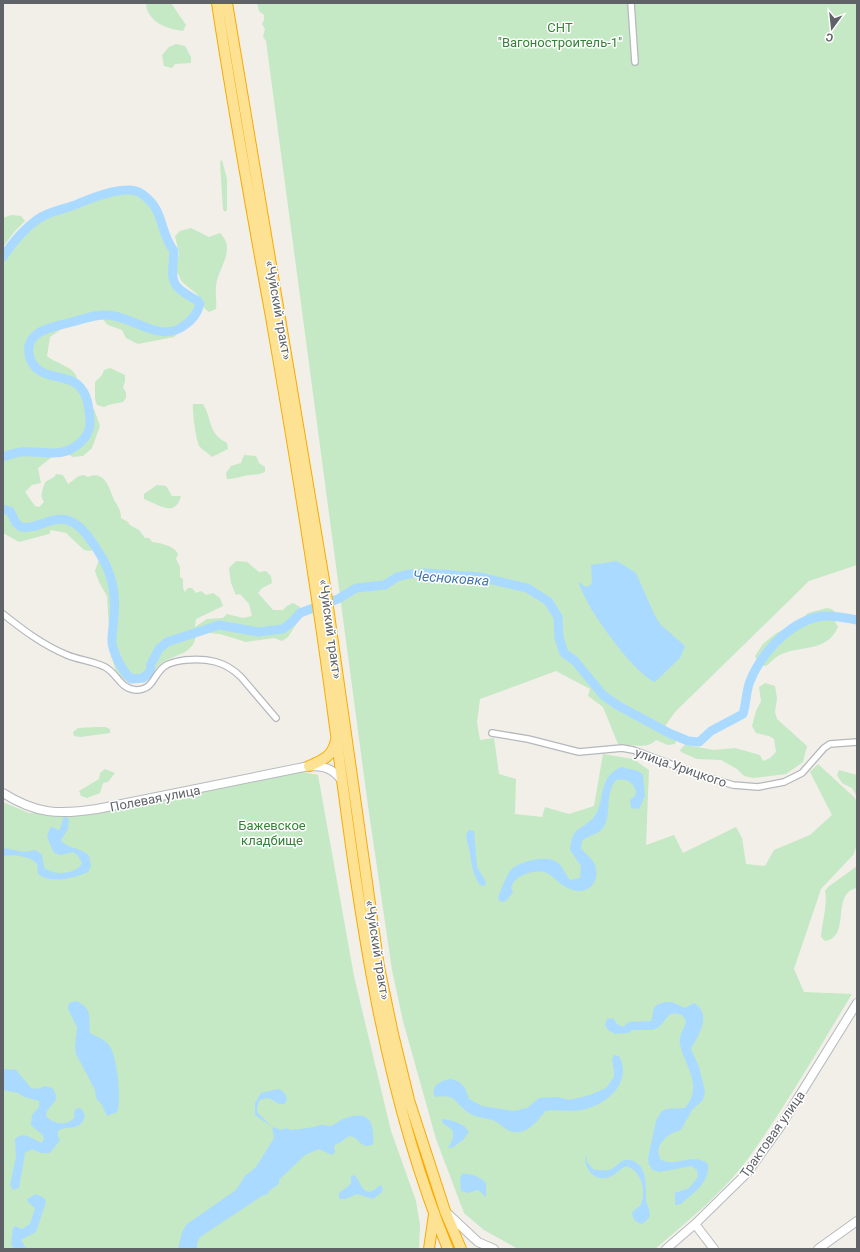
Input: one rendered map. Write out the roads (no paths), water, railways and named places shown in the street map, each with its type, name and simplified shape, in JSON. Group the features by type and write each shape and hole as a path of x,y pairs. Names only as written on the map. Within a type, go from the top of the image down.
{"highway":[{"name":"«Чуйский тракт»","path":"217,3 320,587"},
{"name":"«Чуйский тракт»","path":"227,3 378,959 391,1027 409,1100 445,1211 461,1249"},
{"name":"«Чуйский тракт»","path":"327,630 336,736 355,876 384,1036 399,1101 434,1214 448,1249"},
{"path":"309,766 325,759 331,754 335,746 336,736"},
{"path":"429,1249 434,1214"}],"street":[{"path":"631,3 635,62"},
{"path":"3,614 40,642 67,655 106,667 119,682 132,689 146,688 152,684 158,673 165,665 196,659 215,660 235,671 276,718"},
{"name":"улица Урицкого","path":"492,733 528,739 579,752 622,748 633,750 700,775 748,788 784,782 802,773 824,748 830,744 857,742"},
{"name":"Полевая улица","path":"3,793 26,807 36,810 59,812 84,811 309,766 330,768 343,782"},
{"name":"Трактовая улица","path":"666,1249 695,1224 747,1173 784,1120 857,1003"},
{"path":"445,1211 478,1242 494,1249"},
{"path":"818,1249 857,1221"},
{"path":"695,1224 714,1249"}],"water":[{"path":"617,561 636,573 655,616 661,625 685,646 680,658 655,682 647,677 628,659 609,636 594,613 578,582 586,587 591,585 591,565"},
{"path":"621,767 638,771 643,775 645,796 639,809 631,808 630,800 635,796 636,791 633,785 629,781 620,779 616,780 612,786 606,823 596,834 587,837 582,841 581,848 595,865 596,876 592,885 584,890 573,890 560,883 551,875 540,871 533,872 519,877 513,883 511,888 513,892 506,901 501,902 498,898 509,872 514,867 525,862 538,859 550,859 560,864 570,880 580,878 581,866 570,850 573,836 593,818 600,805 608,777"},
{"path":"64,816 69,819 68,829 61,840 67,845 86,853 89,856 91,866 88,872 70,878 49,879 38,874 37,864 26,857 12,855 3,856 4,848 24,852 36,850 42,855 44,867 48,870 64,873 75,870 82,863 78,856 73,852 61,855 54,853 47,837 50,828 53,827 58,830 60,829"},
{"path":"469,830 474,831 477,867 486,882 485,886 480,885 473,871 466,839"},
{"path":"76,1001 86,1007 88,1011 90,1033 107,1043 112,1050 118,1078 119,1098 117,1112 107,1116 102,1105 96,1098 95,1090 76,1054 75,1047 77,1027 68,1009 69,1003"},
{"path":"665,1002 672,1002 685,1008 694,1003 703,1013 700,1032 691,1049 699,1067 705,1091 703,1100 692,1110 681,1130 663,1140 660,1145 659,1155 661,1160 669,1162 691,1159 704,1161 708,1164 708,1171 704,1182 700,1187 681,1204 675,1205 675,1193 689,1188 698,1177 697,1170 691,1166 660,1172 653,1170 649,1165 648,1158 656,1121 661,1112 666,1109 685,1108 693,1091 692,1076 682,1053 680,1044 681,1035 686,1021 682,1015 675,1013 669,1015 659,1027 653,1030 632,1030 628,1033 615,1034 608,1030 605,1025 607,1019 613,1018 617,1024 623,1027 629,1022 651,1021 655,1007"},
{"path":"614,1055 619,1056 623,1075 615,1091 608,1098 582,1110 545,1111 535,1123 521,1132 510,1131 495,1121 472,1115 450,1097 435,1097 434,1093 437,1084 451,1079 461,1083 469,1099 482,1106 514,1111 527,1108 539,1098 557,1097 570,1100 590,1095 606,1088 614,1077 612,1059"},
{"path":"3,1069 16,1070 31,1088 38,1089 44,1086 52,1088 56,1097 46,1116 52,1121 64,1123 72,1120 75,1117 74,1112 77,1108 82,1109 85,1116 80,1125 58,1131 60,1140 50,1153 41,1153 32,1149 25,1153 19,1188 13,1190 10,1185 16,1157 15,1139 22,1135 28,1136 42,1143 44,1138 42,1134 31,1125 32,1115 39,1107 39,1101 24,1097 18,1093 3,1090"},
{"path":"278,1089 286,1096 287,1100 284,1104 279,1104 265,1098 259,1101 257,1109 258,1113 272,1127 255,1115 255,1103 261,1093"},
{"path":"363,1116 368,1118 371,1123 373,1144 368,1146 364,1145 351,1136 334,1146 335,1152 332,1155 319,1149 305,1155 279,1180 279,1184 270,1190 268,1194 262,1196 200,1237 197,1243 197,1249 178,1249 182,1232 187,1224 236,1190 245,1176 256,1167 273,1140 274,1137 272,1127 282,1130 287,1128 290,1130 322,1125 330,1126 350,1117"},
{"path":"442,1119 461,1124 469,1132 463,1140 452,1148 448,1148 453,1138 453,1131 442,1122"},
{"path":"586,1155 587,1162 593,1169 609,1170 624,1160 636,1162 640,1166 645,1177 646,1200 650,1213 647,1220 642,1224 635,1220 632,1215 632,1213 639,1207 643,1199 643,1187 636,1172 626,1166 610,1177 600,1178 591,1173 588,1169 585,1160"},
{"path":"462,1174 475,1176 486,1183 486,1197 478,1190 467,1193 461,1191 460,1179"},
{"path":"354,1175 366,1191 372,1191 381,1185 383,1189 381,1193 373,1199 357,1194 345,1199 339,1199 339,1193 351,1184 351,1177"},
{"path":"36,1194 44,1198 46,1202 36,1232 21,1240 25,1247 29,1249 15,1249 11,1245 13,1228 15,1226 22,1229 30,1224 35,1208 28,1202 27,1199"}],"waterway":[{"name":"Чесноковка","path":"3,257 14,241 38,219 54,211 107,193 127,190 135,191 150,200 155,207 169,243 174,251 174,282 181,291 198,301 200,304 196,313 188,323 176,330 167,332 150,329 123,318 103,315 43,330 37,334 32,339 29,346 31,361 40,371 49,375 73,381 81,388 86,396 88,406 90,420 89,429 82,441 75,447 59,453 20,452 3,457"},
{"name":"Чесноковка","path":"3,509 10,511 16,523 21,527 33,527 61,519 67,520 78,526 87,535 104,561 109,573 113,587 115,606 112,638 113,648 124,671 131,679 143,678 150,672 151,664 159,649 167,642 219,625 258,632 283,629 300,613 338,599 356,588 385,585 397,577 409,574 426,573 480,577 527,588 548,601 558,617 559,638 564,653 575,661 603,695 617,705 669,733 688,741 699,742 711,731 743,714 749,684 754,673 767,652 795,626 821,616 857,620"}],"park label":[{"name":"СНТ \"Вагоностроитель-1\"","path":"560,34"},
{"name":"Бажевское кладбище","path":"272,832"}]}
